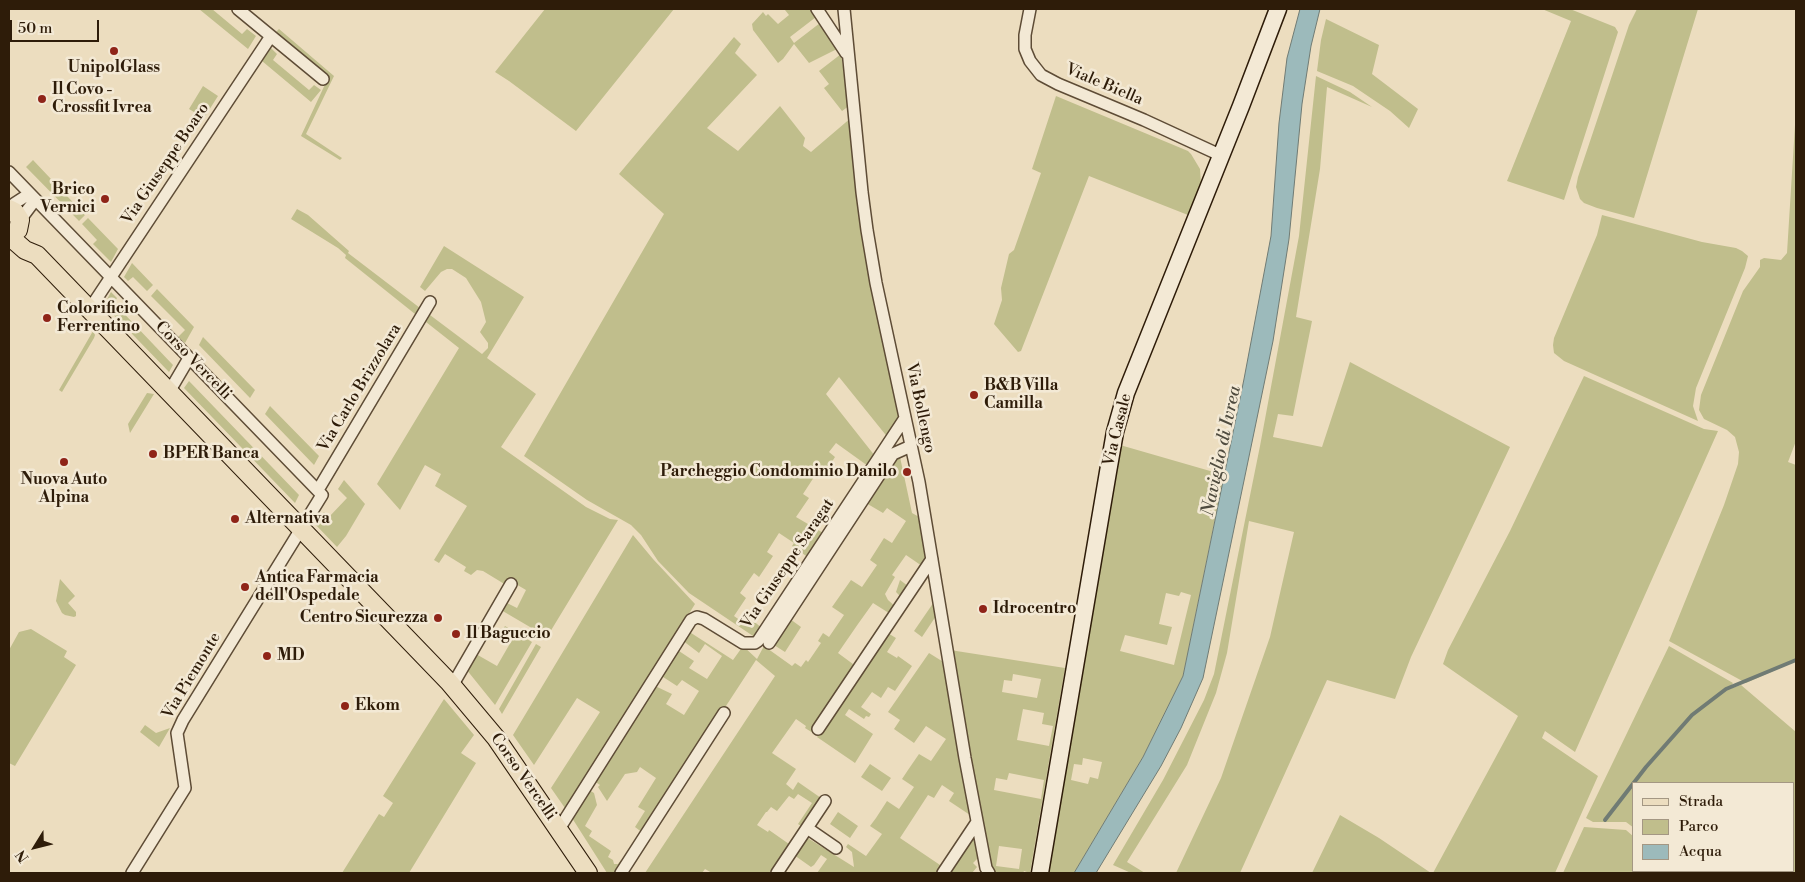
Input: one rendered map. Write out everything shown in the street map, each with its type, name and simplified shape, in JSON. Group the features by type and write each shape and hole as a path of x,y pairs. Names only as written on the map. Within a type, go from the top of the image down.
{"main road":[{"name":"Via Casale","path":"1040,873 1115,432 1126,393 1278,9"},
{"name":"Corso Vercelli","path":"12,223 33,243 37,255 89,310 452,686 496,738 588,873"}],"street":[{"path":"238,9 323,79"},
{"name":"Via Bollengo","path":"817,9 848,56 867,230 876,282 911,446 965,758 988,873"},
{"path":"844,9 848,56"},
{"name":"Viale Biella","path":"1030,9 1025,35 1025,49 1030,62 1041,74 1058,84 1144,120 1220,156"},
{"name":"Via Giuseppe Boaro","path":"89,310 271,36"},
{"name":"Corso Vercelli","path":"9,172 318,490"},
{"path":"12,223 32,197"},
{"path":"12,223 32,197"},
{"name":"Via Carlo Brizzolara","path":"318,490 430,302"},
{"path":"169,392 189,358"},
{"name":"Via Giuseppe Saragat","path":"559,829 691,620 697,617 704,619 743,643 755,643 758,641 905,418"},
{"path":"769,643 894,454 911,446"},
{"path":"302,529 322,494 318,490"},
{"name":"Via Piemonte","path":"132,873 185,788 177,733 302,529"},
{"path":"818,729 932,560"},
{"path":"452,686 511,584"},
{"path":"621,873 724,713"},
{"path":"777,873 814,829 825,801"},
{"path":"943,873 948,860 977,822"},
{"path":"814,829 836,848"}],"green space":[{"path":"199,9 212,9 242,34 247,29 256,36 248,49"},
{"path":"545,9 674,9 576,131 495,72"},
{"path":"786,9 811,9 816,17 790,37 794,43 820,23 837,49 809,63 794,44 778,63 753,30 752,24 763,12 766,16 768,14 778,24 789,15"},
{"path":"1542,9 1570,9 1615,27 1618,32 1564,200 1507,181 1571,21"},
{"path":"1637,9 1698,9 1634,218 1584,203 1580,199 1576,187 1629,25"},
{"path":"1326,19 1379,45 1372,74 1418,109 1409,128 1390,111 1353,86 1317,71"},
{"path":"279,29 334,76 306,134 342,158 340,160 301,136 328,78 275,33"},
{"path":"734,37 741,44 735,53 757,75 707,128 738,151 780,106 805,138 803,146 811,152 852,117 902,418 889,439 839,377 826,394 875,456 868,466 836,443 829,452 835,457 822,477 816,474 803,494 809,498 796,517 825,534 809,558 792,546 794,543 779,533 767,552 773,556 759,577 754,573 740,593 746,598 734,616 748,626 752,620 762,628 756,638 689,593 658,561 641,535 631,525 587,500 524,456 664,214 619,174"},
{"path":"271,48 277,54 273,60 309,90 314,85 321,90 311,102 262,61"},
{"path":"841,54 849,106 842,111 824,88 829,84 819,71"},
{"path":"1316,76 1350,92 1372,107 1327,87 1320,169 1296,317 1312,321 1293,416 1278,414 1273,437 1322,447 1350,362 1510,447 1411,657 1395,699 1327,680 1240,873 1176,873 1221,778 1270,637 1294,532 1249,521 1227,653 1216,693 1187,765 1127,862 1145,873 1131,873 1113,865 1163,780 1204,700 1214,674 1260,446 1299,236"},
{"path":"203,86 218,96 204,118 189,109"},
{"path":"1056,96 1188,151 1200,169 1201,184 1188,215 1089,176 1021,351 1018,352 994,324 1002,300 1001,288 1009,254 1014,250 1041,173 1032,169"},
{"path":"1796,109 1796,441 1788,462 1796,465 1796,661 1746,683 1669,641 1724,505 1738,464 1739,452 1735,437 1727,430 1704,419 1699,410 1701,395 1743,291 1760,267 1760,260 1764,258 1781,260 1787,253"},
{"path":"33,160 85,215 79,221 26,167"},
{"path":"297,209 308,215 349,251 348,253 420,308 415,314 345,258 346,255 338,248 291,219"},
{"path":"1602,215 1702,242 1736,248 1748,256 1745,268 1696,388 1693,406 1698,421 1564,361 1554,353 1554,338 1597,235"},
{"path":"88,218 118,249 111,262 93,244 97,240 82,224"},
{"path":"444,246 524,297 487,358 536,394 501,447 586,507 610,519 618,520 547,637 501,610 505,602 517,608 526,590 509,580 506,585 483,571 477,570 471,575 464,571 466,567 445,554 439,563 434,560 467,506 435,486 441,474 425,465 400,510 377,484 459,348 426,322 430,315 482,354 488,348 488,343 480,332 486,322 481,302 466,278 452,269 447,269 441,272 425,291 420,287"},
{"path":"132,263 153,285 147,291 133,277 128,281 124,277"},
{"path":"157,289 194,327 185,343 178,337 185,330 151,296"},
{"path":"111,292 117,298 114,303 173,365 169,372 104,305"},
{"path":"93,331 94,338 62,392 59,390"},
{"path":"203,337 255,390 250,398 199,345"},
{"path":"1584,376 1704,429 1718,431 1575,752 1545,731 1542,738 1598,776 1555,873 1433,873 1518,716 1443,664 1448,650 1510,531"},
{"path":"189,381 299,495 295,503 184,388"},
{"path":"147,393 154,394 130,433 128,424"},
{"path":"270,406 319,456 314,465 265,414"},
{"path":"1120,445 1224,475 1183,676 1143,757 1074,873 1045,873","holes":["1181,592 1191,595 1174,665 1120,651 1125,635 1167,645 1172,627 1159,624 1166,593 1179,596","1083,758 1102,762 1098,779 1090,777 1088,784 1071,780 1074,764 1082,765"]},
{"path":"900,457 912,513 921,518 930,559 903,599 896,592 900,580 908,586 922,566 906,555 892,575 895,577 885,594 888,600 897,608 892,615 873,603 838,653 857,667 813,733 796,719 772,753 796,769 786,784 793,790 798,782 821,798 801,826 798,824 812,803 798,794 794,799 789,796 777,811 771,807 766,812 757,825 768,832 769,830 789,844 769,873 712,873 705,869 702,873 645,873 775,676 756,660 643,833 635,827 645,811 638,807 656,778 640,767 637,772 625,774 607,801 598,787 600,785 594,781 653,685 672,694 666,704 684,715 699,691 682,680 677,686 660,675 676,649 694,661 689,668 707,679 722,656 705,644 699,653 682,640 688,631 733,660 743,646 757,659 764,646 792,666 795,663 801,667 806,660 808,662 821,643 818,641 823,633 829,637 844,615 832,607 851,580 862,587 877,565 870,560 884,538 892,543 906,521 887,508 883,513 866,503 894,460"},
{"path":"344,480 365,504 346,536 337,547 314,523 324,512 329,517 347,498 338,489"},
{"path":"633,535 695,604 567,811 551,788 600,712 577,698 534,765 513,735"},
{"path":"60,579 75,596 68,603 76,612 74,617 62,613 56,601"},
{"path":"936,599 938,613 922,637 914,631"},
{"path":"790,619 801,627 785,652 774,645"},
{"path":"505,626 532,642 495,705 466,669 491,627 493,628 492,631 490,631 476,654 497,666 512,640 501,632"},
{"path":"31,629 67,651 64,657 76,665 15,766 9,763 9,650 19,632"},
{"path":"886,632 896,638 887,652 897,658 898,656 912,666 895,691 888,687 881,698 872,692 861,707 871,714 869,717 866,716 864,719 849,709 845,715 873,734 855,763 817,737"},
{"path":"536,644 541,647 502,714 499,709"},
{"path":"1669,646 1733,683 1729,689 1741,685 1796,732 1796,873 1764,872 1795,872 1795,782 1632,782 1632,826 1626,822 1593,822 1586,818"},
{"path":"950,650 1065,668 1030,873 1024,871 1023,873 1000,873 989,868","holes":["1013,674 1041,679 1037,698 1002,692 1004,680 1012,681","1023,709 1044,713 1042,724 1053,726 1049,746 1017,740","1009,773 1044,780 1041,799 994,790 996,778 1007,780","999,846 1022,849 1019,869 996,866"]},
{"path":"929,653 945,663 973,817 949,801 954,793 942,785 934,798 928,795 900,838 943,867 939,873 817,873 827,859 821,855 811,867 794,855 806,837 854,867 852,852 846,847 848,844 866,856 882,834 870,826 887,801 899,809 914,787 902,779 908,770 919,754 931,761 946,739 926,726 914,743 894,729 900,720 888,712"},
{"path":"444,699 474,735 461,753 476,763 409,873 342,873 379,814 384,817 393,803 383,796"},
{"path":"145,725 156,733 170,728 159,747 140,732"},
{"path":"870,764 891,778 882,791 861,777"},
{"path":"589,790 594,793 597,805 585,826 592,831 589,836 611,851 608,857 613,860 614,864 618,864 621,860 624,862 616,873 607,873 572,818"},
{"path":"838,812 858,826 850,838 830,824"},
{"path":"1340,815 1379,838 1431,873 1312,873"},
{"path":"1584,827 1626,830 1632,835 1632,872 1676,873 1563,873"},
{"path":"976,830 980,856 973,863 977,867 972,873 946,873"}],"water":[{"path":"1300,9 1320,9 1311,46 1302,104 1289,239 1273,341 1203,678 1181,728 1161,766 1096,873 1074,873 1143,757 1183,676 1244,379 1271,236 1279,123 1287,58"}],"waterway":[{"path":"1634,782 1692,715 1726,689 1796,660"},
{"path":"1605,820 1632,785"}],"place":[{"name":"UnipolGlass","path":"114,51"},
{"name":"Il Covo - Crossfit Ivrea","path":"42,99"},
{"name":"Brico Vernici","path":"105,199"},
{"name":"Colorificio Ferrentino","path":"47,318"},
{"name":"B&B Villa Camilla","path":"974,395"},
{"name":"BPER Banca","path":"153,454"},
{"name":"Nuova Auto Alpina","path":"64,462"},
{"name":"Parcheggio Condominio Danilo","path":"907,472"},
{"name":"Alternativa","path":"235,519"},
{"name":"Antica Farmacia dell'Ospedale","path":"245,587"},
{"name":"Idrocentro","path":"983,609"},
{"name":"Centro Sicurezza","path":"438,618"},
{"name":"Il Baguccio","path":"456,634"},
{"name":"MD","path":"267,656"},
{"name":"Ekom","path":"345,706"}],"water label":[{"name":"Naviglio di Ivrea","path":"1222,451"}]}
